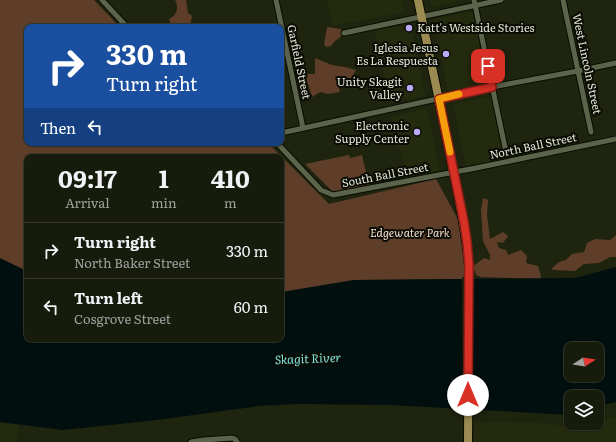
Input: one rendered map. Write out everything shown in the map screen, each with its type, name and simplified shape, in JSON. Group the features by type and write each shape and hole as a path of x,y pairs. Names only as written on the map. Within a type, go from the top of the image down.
{"main road":[{"path":"418,0 467,242 469,265 468,442"}],"street":[{"path":"102,0 124,24"},
{"name":"Garfield Street","path":"276,0 281,24"},
{"path":"344,33 421,17 475,2 501,0"},
{"name":"West Lincoln Street","path":"563,0 591,132"},
{"path":"475,2 506,152"},
{"name":"Garfield Street","path":"284,38 303,128"},
{"path":"284,132 492,87 616,63"},
{"name":"North Ball Street","path":"454,172 616,139"},
{"name":"South Ball Street","path":"280,146 321,190 333,195 454,172"},
{"path":"191,442 232,438 237,441"}],"shaded area":[{"path":"326,0 402,0 404,12 333,26"},
{"path":"430,0 464,0 432,7"},
{"path":"473,11 488,83 448,91 433,19"},
{"path":"411,24 425,96 389,103 375,31"},
{"path":"491,96 504,160 466,167 453,104"},
{"path":"427,108 440,171 406,177 392,117"},
{"path":"616,417 616,442 474,442 474,422 544,423 564,426 564,430 604,430 604,420"},
{"path":"0,423 19,425 16,442 0,442"}],"green space":[{"name":"Edgewater Park","path":"0,0 94,0 117,24 24,24 24,146 271,146 279,154 24,154 24,286 0,276"},
{"path":"175,0 186,0 188,13 192,16 191,24 171,24 169,19 174,16 177,6"},
{"path":"327,27 341,29 343,35 331,46 327,47 324,45"},
{"path":"315,58 332,65 356,70 351,78 342,78 337,83 340,92 328,94 320,92 312,97 308,84 302,77 305,74 315,74"},
{"path":"349,155 350,158 362,155 369,185 333,192 305,164"},
{"name":"Edgewater Park","path":"284,159 329,204 436,179 466,234 470,279 354,280 284,292"},
{"path":"483,198 488,200 487,215 490,239 503,232 508,236 503,243 497,242 499,248 506,250 508,255 521,250 527,256 526,263 538,266 541,276 540,279 481,277 476,275 473,266 484,258 490,260 490,255 483,241 481,210"},
{"path":"616,235 616,257 610,257 599,263 584,264 575,271 551,269 559,262 566,260 572,254 584,252 587,243 595,239 610,240"}],"water":[{"name":"Skagit River","path":"0,258 24,270 24,342 284,342 284,292 354,280 575,278 616,267 616,402 604,405 604,390 564,390 564,415 391,405 297,404 259,406 157,420 63,430 0,422"}],"pier":[{"path":"462,277 472,277 473,411 463,411"}],"slow traffic":[{"path":"450,152 439,99 459,94"}],"place":[{"name":"Katt's Westside Stories","path":"409,28"},
{"name":"Iglesia Jesus Es La Respuesta","path":"446,54"},
{"name":"Unity Skagit Valley","path":"410,88"},
{"name":"Electronic Supply Center","path":"417,132"}],"route":[{"path":"468,395 469,265 467,242 439,99 492,87 488,66"}]}
